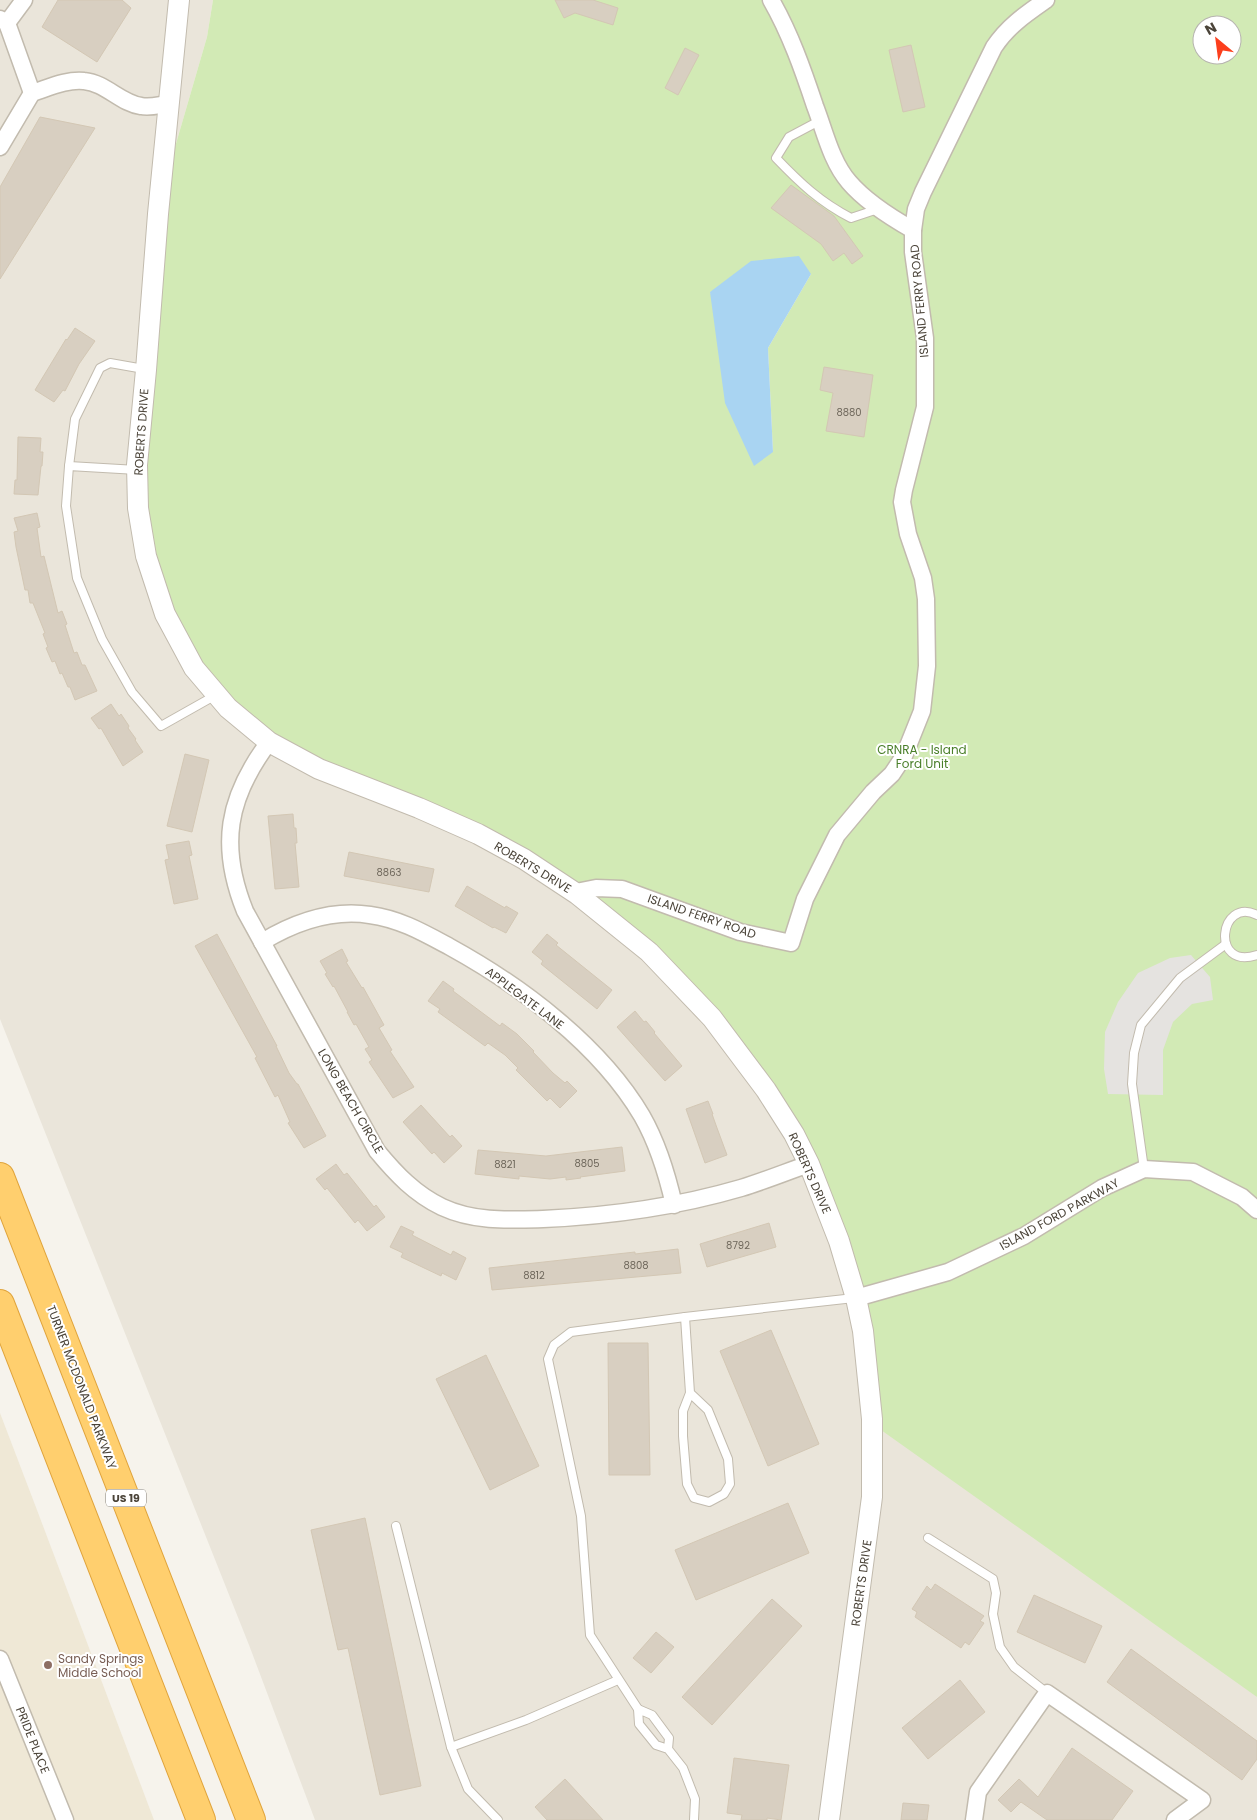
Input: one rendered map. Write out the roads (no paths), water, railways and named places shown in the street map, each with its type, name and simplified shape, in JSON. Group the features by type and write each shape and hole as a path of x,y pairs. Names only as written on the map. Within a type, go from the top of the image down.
{"highway":[{"name":"TURNER MCDONALD PARKWAY","path":"0,1177 251,1820"},
{"path":"0,1304 201,1820"}],"street":[{"path":"24,0 4,21 32,93"},
{"name":"ROBERTS DRIVE","path":"179,0 158,214 137,470 138,508 146,556 165,614 194,668 228,708 269,742 319,769 419,808 478,834 524,859 576,894 649,952 712,1018 766,1090 794,1134 809,1164 839,1241 856,1298 863,1331 872,1419 872,1498 830,1820"},
{"name":"ISLAND FERRY ROAD","path":"771,0 803,70 839,168 861,194 880,209 913,230"},
{"name":"ISLAND FERRY ROAD","path":"576,894 580,891 596,888 622,889 740,932 791,943 806,899 837,835 873,792 892,774 904,756 922,711 927,666 926,599 923,578 908,534 902,502 925,407 925,338 913,252 913,230 916,209 994,47 1004,32 1046,0"},
{"path":"0,147 32,93 72,81 86,81 97,84 131,104 148,107 168,104"},
{"name":"LONG BEACH CIRCLE","path":"269,742 253,763 241,787 233,812 230,839 231,863 237,889 245,912 378,1151 399,1177 424,1197 442,1207 462,1214 501,1221 588,1217 674,1205 742,1188 809,1164"},
{"name":"APPLEGATE LANE","path":"262,942 285,928 313,918 342,914 369,915 393,919 413,926 486,967 560,1023 591,1052 625,1091 642,1116 656,1145 667,1174 674,1205"},
{"name":"ISLAND FORD PARKWAY","path":"856,1298 948,1272 1024,1236 1102,1188 1144,1169 1193,1172 1242,1197 1257,1210"},
{"name":"PRIDE PLACE","path":"0,1659 65,1820"},
{"path":"974,1820 978,1792 1047,1693 1202,1800 1175,1820"}],"lane":[{"path":"820,120 789,137 776,158 804,187 833,208 851,218 880,209"},
{"path":"146,370 110,363 100,368 75,419 66,506 77,578 102,639 132,692 162,726 217,695"},
{"path":"69,466 137,470"},
{"path":"1257,915 1246,912 1232,918 1225,930 1224,937 1226,944 1236,955 1243,957 1257,955"},
{"path":"1144,1169 1132,1084 1134,1053 1141,1025 1180,978 1226,944"},
{"path":"694,1820 695,1799 683,1768 668,1749 656,1745 640,1724 638,1709 590,1635 581,1516 548,1359 554,1345 571,1332 856,1298"},
{"path":"685,1317 690,1393 683,1411 687,1484 694,1498 709,1502 724,1494 730,1484 728,1460 708,1410 690,1393"},
{"path":"396,1526 451,1746 468,1789 498,1820"},
{"path":"928,1538 993,1579 996,1593 993,1614 1000,1647 1014,1667 1047,1693"},
{"path":"451,1746 526,1720 618,1680"},
{"path":"638,1709 652,1715 669,1738 668,1749"}],"water":[{"path":"799,256 811,274 768,348 773,452 754,466 725,403 710,292 751,261"}],"place":[{"name":"Sandy Springs Middle School","path":"48,1665"}],"park label":[{"name":"CRNRA - Island Ford Unit","path":"922,756"}]}
